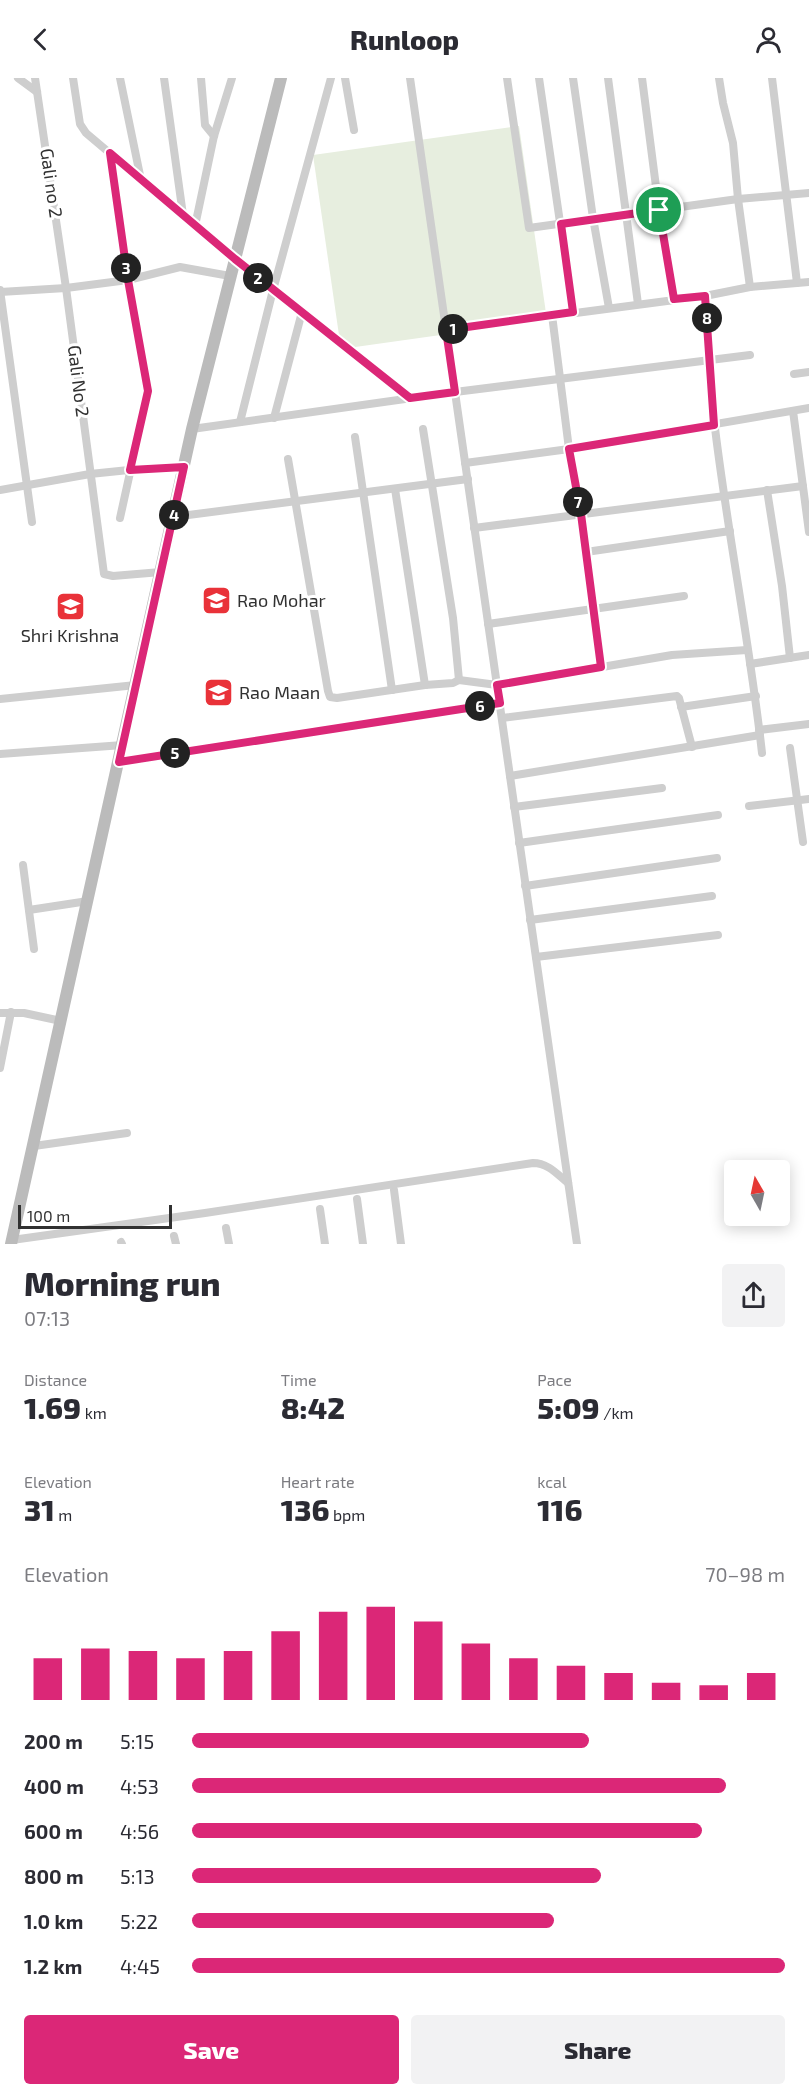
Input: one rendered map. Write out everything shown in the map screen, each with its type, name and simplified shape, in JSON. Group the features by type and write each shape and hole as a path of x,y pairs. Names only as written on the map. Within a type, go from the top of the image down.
{"street":[{"path":"18,78 37,92"},
{"name":"Gali no 2","path":"35,78 66,288"},
{"path":"73,78 80,124 86,133 235,259 410,398"},
{"path":"120,78 141,180"},
{"path":"164,78 183,215"},
{"path":"201,78 205,125 214,135"},
{"path":"195,226 214,135 232,78"},
{"path":"281,78 192,429 11,1242 532,1163 548,1166 568,1183"},
{"path":"240,423 273,290 331,78"},
{"path":"345,78 354,130"},
{"path":"410,78 577,1244"},
{"path":"507,78 529,228 738,199 809,193"},
{"path":"539,78 573,312"},
{"path":"573,78 593,218 609,308"},
{"path":"608,78 639,304"},
{"path":"642,78 659,210 674,299"},
{"path":"719,78 733,143 750,287"},
{"path":"772,78 797,283"},
{"path":"110,153 128,280 148,391 120,518"},
{"path":"32,522 0,291 66,288 128,280 180,267 230,276"},
{"path":"446,330 705,296 750,287 809,282"},
{"name":"Gali No 2","path":"66,288 104,574 113,576 161,572"},
{"path":"705,296 714,425 747,650 756,696 762,753"},
{"path":"274,418 302,312"},
{"path":"552,315 601,667"},
{"path":"192,429 455,392 750,355"},
{"path":"794,374 809,372"},
{"path":"465,463 569,449 809,408"},
{"path":"793,411 809,532"},
{"path":"423,429 453,618 459,680"},
{"path":"354,437 392,690"},
{"path":"288,459 330,697 453,683 459,680 497,685 672,655 747,650"},
{"path":"0,490 90,474 184,467"},
{"path":"173,517 468,479"},
{"path":"474,528 803,486"},
{"path":"395,489 425,685"},
{"path":"767,490 782,586 790,658"},
{"path":"586,552 730,531"},
{"path":"488,624 684,596"},
{"path":"750,664 809,655"},
{"path":"0,699 136,685"},
{"path":"501,718 672,696 679,698 692,747"},
{"path":"681,707 756,696"},
{"path":"510,776 692,747 809,724"},
{"path":"0,754 123,745"},
{"path":"790,748 803,842"},
{"path":"514,807 662,788"},
{"path":"749,806 809,799"},
{"path":"519,843 718,815"},
{"path":"525,886 717,858"},
{"path":"23,865 34,949"},
{"path":"530,920 712,896"},
{"path":"29,910 88,901"},
{"path":"536,957 718,935"},
{"path":"0,1013 11,1012 61,1021"},
{"path":"0,1068 11,1012"},
{"path":"33,1146 127,1133"},
{"path":"394,1190 401,1244"},
{"path":"357,1199 363,1244"},
{"path":"320,1209 326,1244"},
{"path":"226,1228 229,1244"}],"lane":[{"path":"119,762 500,703"}],"green space":[{"path":"519,126 547,320 341,349 313,155"}],"place":[{"name":"Rao Mohar","path":"216,601"},
{"name":"Shri Krishna","path":"70,607"},
{"name":"Rao Maan","path":"218,693"}],"route":[{"path":"110,153 235,259 410,398 455,392 446,330 573,312 561,224 659,210 674,299 705,296 714,425 569,449 581,514 601,667 497,685 500,703 119,762 184,467 130,470 148,391 128,280 110,153"}]}
